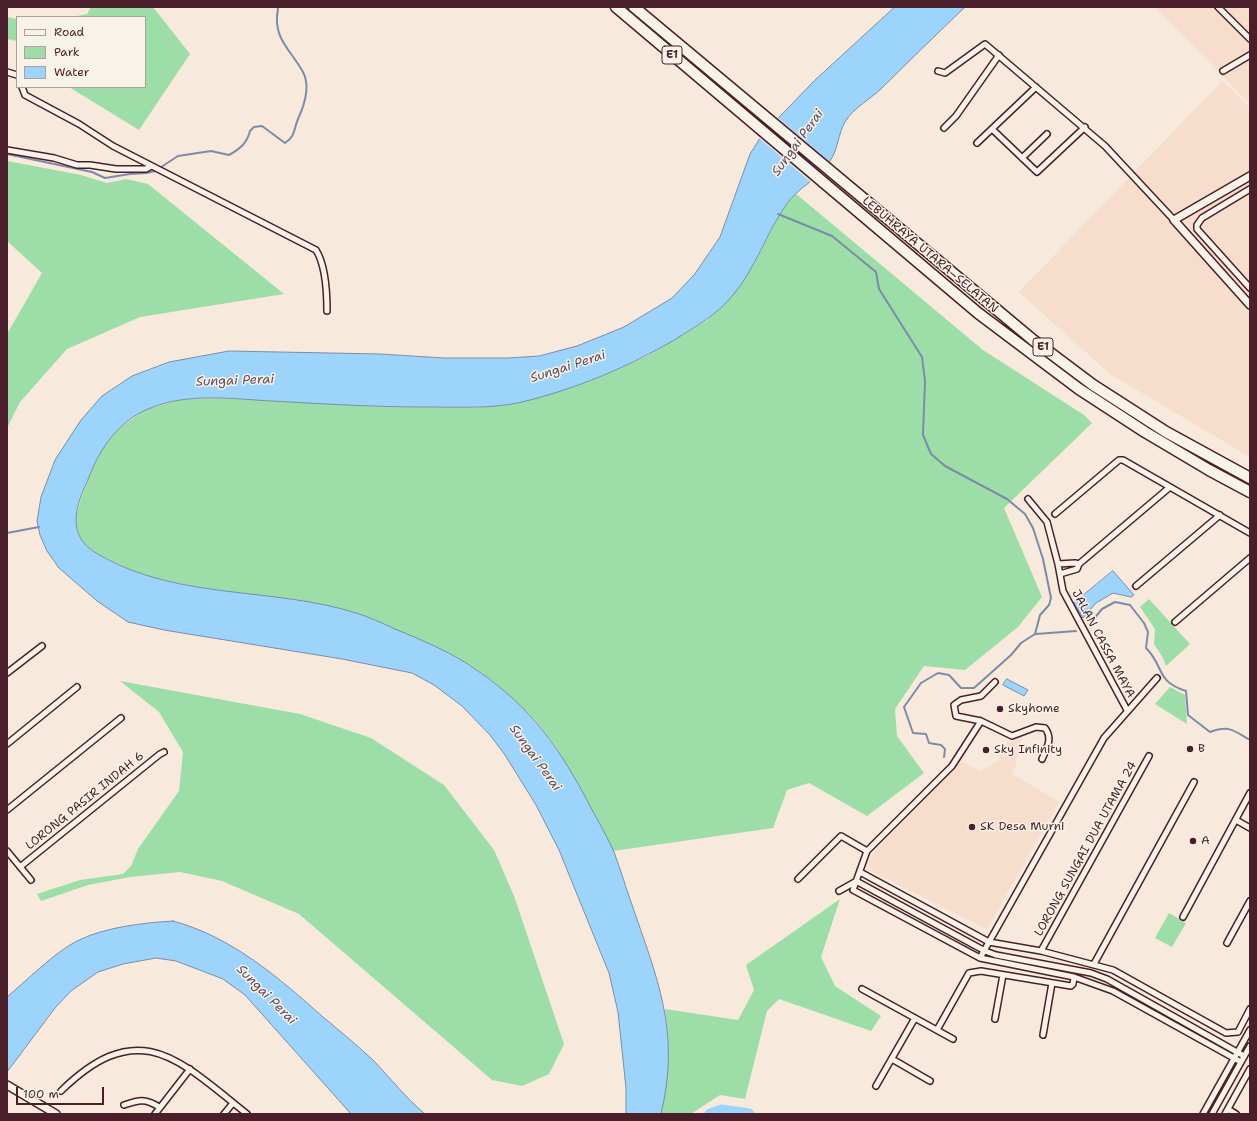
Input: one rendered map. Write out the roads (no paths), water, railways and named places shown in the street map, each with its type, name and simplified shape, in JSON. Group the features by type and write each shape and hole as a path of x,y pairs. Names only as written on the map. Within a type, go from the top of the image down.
{"highway":[{"name":"LEBUHRAYA UTARA–SELATAN","path":"616,7 978,313 1079,389 1152,436 1250,492"},
{"name":"LEBUHRAYA UTARA–SELATAN","path":"634,7 988,304 1093,385 1166,432 1250,478"}],"main road":[{"path":"1247,178 1174,220 1250,305"},
{"path":"7,1085 56,1114"}],"street":[{"path":"1218,7 1250,39"},
{"path":"938,71 945,74 985,44 1085,127 1130,172 1174,220"},
{"path":"944,128 956,116 999,55"},
{"path":"1223,71 1250,55"},
{"path":"977,143 1036,87"},
{"path":"22,88 24,94 79,124 113,146 316,250 320,256 325,278 327,311"},
{"path":"992,129 1038,172 1085,127"},
{"path":"1022,158 1047,134"},
{"path":"7,150 54,158 77,165 90,165 116,169 146,169 153,166"},
{"path":"1247,178 1250,186"},
{"path":"1250,189 1202,218 1197,225 1197,229 1250,288"},
{"path":"1055,514 1119,460 1123,460 1250,533"},
{"path":"1060,574 1077,569 1079,564 1170,487"},
{"name":"JALAN CASSA MAYA","path":"1028,499 1046,522 1058,564 1063,591 1127,710"},
{"path":"1136,586 1220,515"},
{"path":"1175,622 1250,558"},
{"path":"1058,564 1079,564"},
{"path":"7,673 42,646"},
{"path":"980,958 1104,738 1127,710 1157,678"},
{"path":"995,682 981,696 961,700 954,705 956,716 981,721 1012,736 1036,727 1045,728 1048,732 1049,742 1042,759"},
{"path":"7,744 77,687"},
{"path":"7,810 122,718"},
{"path":"981,721 952,766 867,852 860,872 852,887 854,891 980,958 1074,977 1113,991 1241,1062"},
{"name":"LORONG PASIR INDAH 6","path":"20,867 164,752"},
{"name":"LORONG SUNGAI DUA UTAMA 24","path":"1041,951 1149,756"},
{"path":"1094,964 1194,782"},
{"path":"1183,917 1250,793"},
{"path":"1236,820 1250,828"},
{"path":"798,879 841,836 867,852"},
{"path":"7,851 30,880"},
{"path":"860,872 989,942 1041,951 1112,970 1226,1033 1238,1032 1250,1009"},
{"path":"839,891 856,881"},
{"path":"856,881 985,951 996,955 1091,973 1107,980 1244,1056"},
{"path":"1227,943 1250,901"},
{"path":"937,1030 969,973 976,970 1071,986 1073,984 1074,977"},
{"path":"995,1019 1003,975"},
{"path":"1043,1035 1052,983"},
{"path":"862,989 953,1039"},
{"path":"1151,1012 1154,994"},
{"path":"876,1086 915,1018"},
{"path":"1203,1114 1250,1030"},
{"path":"1212,1114 1250,1046"},
{"path":"61,1091 92,1064 118,1053 146,1050 171,1057 190,1069 247,1114"},
{"path":"892,1059 930,1081"},
{"path":"155,1114 190,1069"},
{"path":"1236,1114 1227,1112 1250,1069"},
{"path":"124,1105 140,1099 153,1103 159,1107"},
{"path":"224,1114 233,1103"}],"water":[{"name":"Sungai Perai","path":"895,7 965,7 883,87 848,117 833,157 820,173 796,193 786,205 741,285 727,302 714,314 676,339 639,359 582,384 542,397 499,406 389,406 225,398 194,398 163,404 138,414 119,428 105,446 94,466 76,514 77,529 82,541 87,546 103,557 133,571 196,587 293,599 325,605 366,616 459,659 497,685 514,699 529,715 556,748 568,766 611,846 649,956 663,1005 667,1030 668,1057 667,1084 661,1114 626,1114 626,1088 618,1012 609,973 559,850 536,805 505,755 490,735 462,706 434,685 412,673 342,659 164,630 128,622 97,601 59,568 47,551 40,535 37,521 41,497 55,460 81,420 102,396 132,376 169,362 229,351 380,354 444,358 508,358 539,356 577,346 624,327 672,298 694,275 720,237 750,154 762,135 814,81"},
{"path":"1113,571 1134,595 1131,597 1113,593 1096,603 1083,618 1074,603"},
{"path":"1007,679 1028,690 1024,696 1003,685"},
{"name":"Sungai Perai","path":"173,921 195,928 215,937 235,948 271,973 368,1055 425,1114 351,1114 245,995 223,979 176,961 156,958 123,964 98,972 71,991 55,1008 7,1072 7,997 50,959 77,941 99,932 112,929"}],"waterway":[{"path":"7,154 92,172 105,178 155,171 178,156 211,151 229,155 242,145 254,127 262,126 285,143 291,138 294,132 307,90 303,72 280,36 277,19 277,7"},
{"path":"778,214 832,236 876,272 879,289 922,357 925,381 923,435 931,454 945,466 1007,499 1025,514 1033,528 1043,559 1051,598 1049,605 1040,615 1035,634 1021,643 1011,655 974,688 961,688 949,675 938,673 921,683 904,707 913,733 926,734 929,743 941,745 945,749 944,757"},
{"path":"7,533 39,527"},
{"path":"1089,625 1102,609 1115,602 1130,605 1144,623 1148,632 1146,648 1156,661 1165,678 1169,683 1186,691 1188,715 1210,732 1227,729 1250,740"},
{"path":"1036,634 1076,631"},
{"path":"710,1114 722,1110 749,1114"}],"place":[{"name":"Skyhome","path":"1000,709"},
{"name":"B","path":"1190,749"},
{"name":"Sky Infinity","path":"986,750"},
{"name":"SK Desa Murni","path":"972,827"},
{"name":"A","path":"1193,841"}]}
